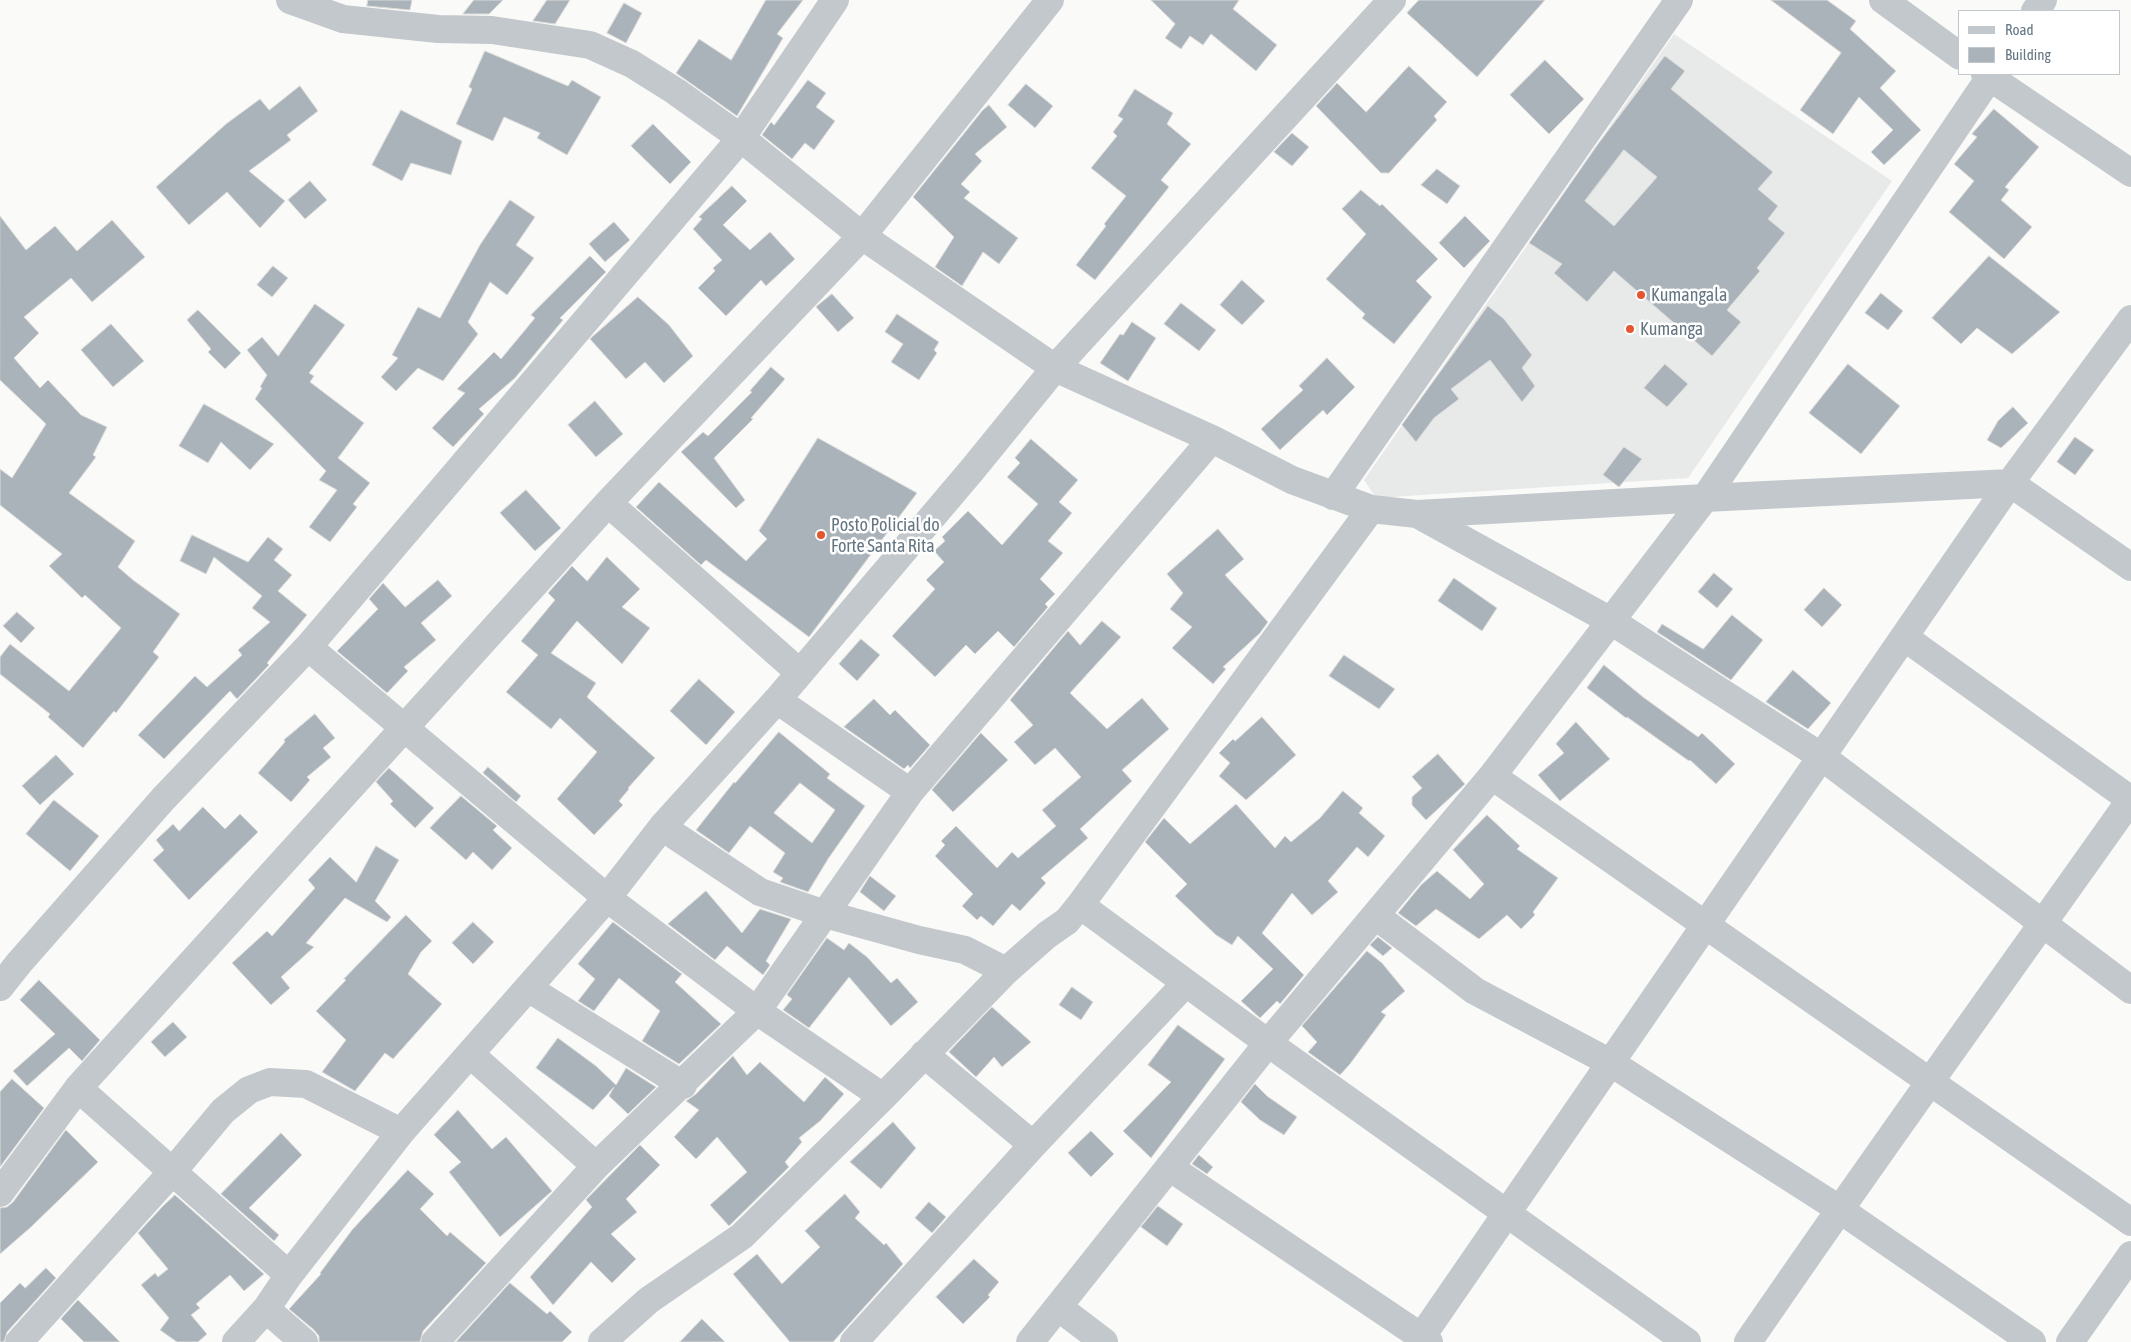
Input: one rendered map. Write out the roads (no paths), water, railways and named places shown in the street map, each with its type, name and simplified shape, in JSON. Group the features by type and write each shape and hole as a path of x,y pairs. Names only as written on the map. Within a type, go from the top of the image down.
{"street":[{"path":"290,0 343,19 438,29 492,30 590,45 632,64 675,91 741,138 862,236 1055,368 1212,439 1292,480 1371,509 1417,514 2010,483 2131,567"},
{"path":"0,987 163,799 308,647 741,138 835,0"},
{"path":"0,1193 78,1088 608,503 862,236 1050,0"},
{"path":"236,1342 266,1309 289,1275 401,1132 607,898 662,827 777,700 972,470 1055,368 1392,0"},
{"path":"1333,496 1679,0"},
{"path":"1883,0 1958,55"},
{"path":"1030,1342 1268,1043 1492,776 1705,498 1989,75 2131,173"},
{"path":"1169,1168 1423,1340 1506,1215 2010,483 2131,318"},
{"path":"435,1342 596,1166 757,1011 910,792 1212,439"},
{"path":"608,503 800,673"},
{"path":"602,1342 649,1300 742,1236 883,1097 1006,971 1047,935 1067,921 1371,509"},
{"path":"1417,514 1611,621 1822,757 2131,990"},
{"path":"1748,1342 1839,1209 2131,799 1904,637"},
{"path":"308,647 607,898 757,1011 883,1097"},
{"path":"777,700 910,792"},
{"path":"1492,776 2131,1222"},
{"path":"662,827 760,892 825,914 919,940 964,950 1006,971"},
{"path":"1080,905 1506,1215 1687,1342"},
{"path":"1376,916 1475,991 1611,1063 1839,1209 2032,1342"},
{"path":"854,1342 1033,1145 1186,983"},
{"path":"528,988 682,1084"},
{"path":"470,1054 596,1166"},
{"path":"924,1054 1033,1145"},
{"path":"19,1342 174,1170 223,1111 249,1090 270,1082 306,1084 401,1132"},
{"path":"78,1088 174,1170 289,1275"},
{"path":"2070,1342 2131,1255"},
{"path":"1058,1308 1104,1342"},
{"path":"266,1309 304,1342"}],"place":[{"name":"Kumangala","path":"1641,295"},
{"name":"Kumanga","path":"1630,329"},
{"name":"Posto Policial do Forte Santa Rita","path":"821,535"}]}
